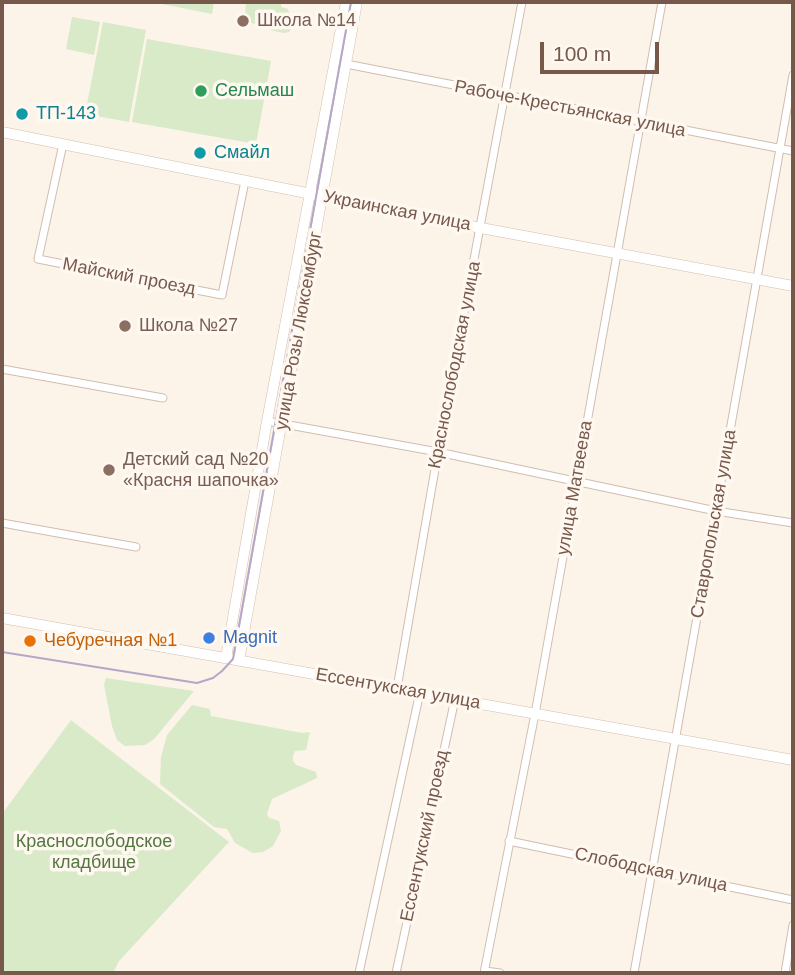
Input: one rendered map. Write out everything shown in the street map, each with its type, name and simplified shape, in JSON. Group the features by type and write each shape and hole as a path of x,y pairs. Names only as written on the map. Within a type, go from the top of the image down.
{"street":[{"name":"улица Розы Люксембург","path":"226,657 267,421 346,2"},
{"name":"улица Розы Люксембург","path":"239,660 357,2"},
{"name":"Краснослободская улица","path":"397,688 522,2"},
{"name":"улица Матвеева","path":"484,972 535,714 662,2"},
{"name":"Рабоче-Крестьянская улица","path":"346,64 793,151"},
{"name":"Ставропольская улица","path":"634,973 793,75"},
{"name":"Украинская улица","path":"2,132 481,228 793,286"},
{"name":"Майский проезд","path":"63,144 38,260 222,295 244,181"},
{"path":"2,369 163,397"},
{"path":"267,421 438,452 716,511 793,523"},
{"path":"2,523 136,547"},
{"name":"Ессентукская улица","path":"2,618 793,760"},
{"path":"359,973 420,692"},
{"name":"Ессентукский проезд","path":"396,973 455,699"},
{"name":"Слободская улица","path":"509,841 793,900"},
{"path":"785,973 793,925"},
{"path":"484,972 500,973"}],"green space":[{"path":"152,2 214,2 212,14"},
{"path":"246,2 281,2 281,7 288,9 293,27 284,33 249,22 245,16"},
{"path":"72,17 100,22 94,55 66,49"},
{"path":"103,22 146,30 129,122 85,114"},
{"name":"Сельмаш","path":"147,39 271,61 256,144 132,122"},
{"path":"106,678 194,691 154,739 145,745 125,746 117,740 112,726 104,685"},
{"path":"192,705 210,709 211,716 302,733 310,732 306,750 295,751 293,761 296,765 316,772 317,778 272,799 267,814 269,818 279,821 281,831 273,846 263,852 253,853 235,843 227,829 214,827 160,784 161,757 167,735"},
{"name":"Краснослободское кладбище","path":"71,720 229,842 119,961 113,973 2,973 2,814"}],"tram line":[{"path":"2,652 197,683 213,678 233,659 351,2"}],"place":[{"name":"Школа №14","path":"243,21"},
{"name":"Сельмаш","path":"201,91"},
{"name":"ТП-143","path":"22,114"},
{"name":"Смайл","path":"200,153"},
{"name":"Школа №27","path":"125,326"},
{"name":"Детский сад №20 «Красня шапочка»","path":"109,470"},
{"name":"Magnit","path":"209,638"},
{"name":"Чебуречная №1","path":"30,641"}]}
